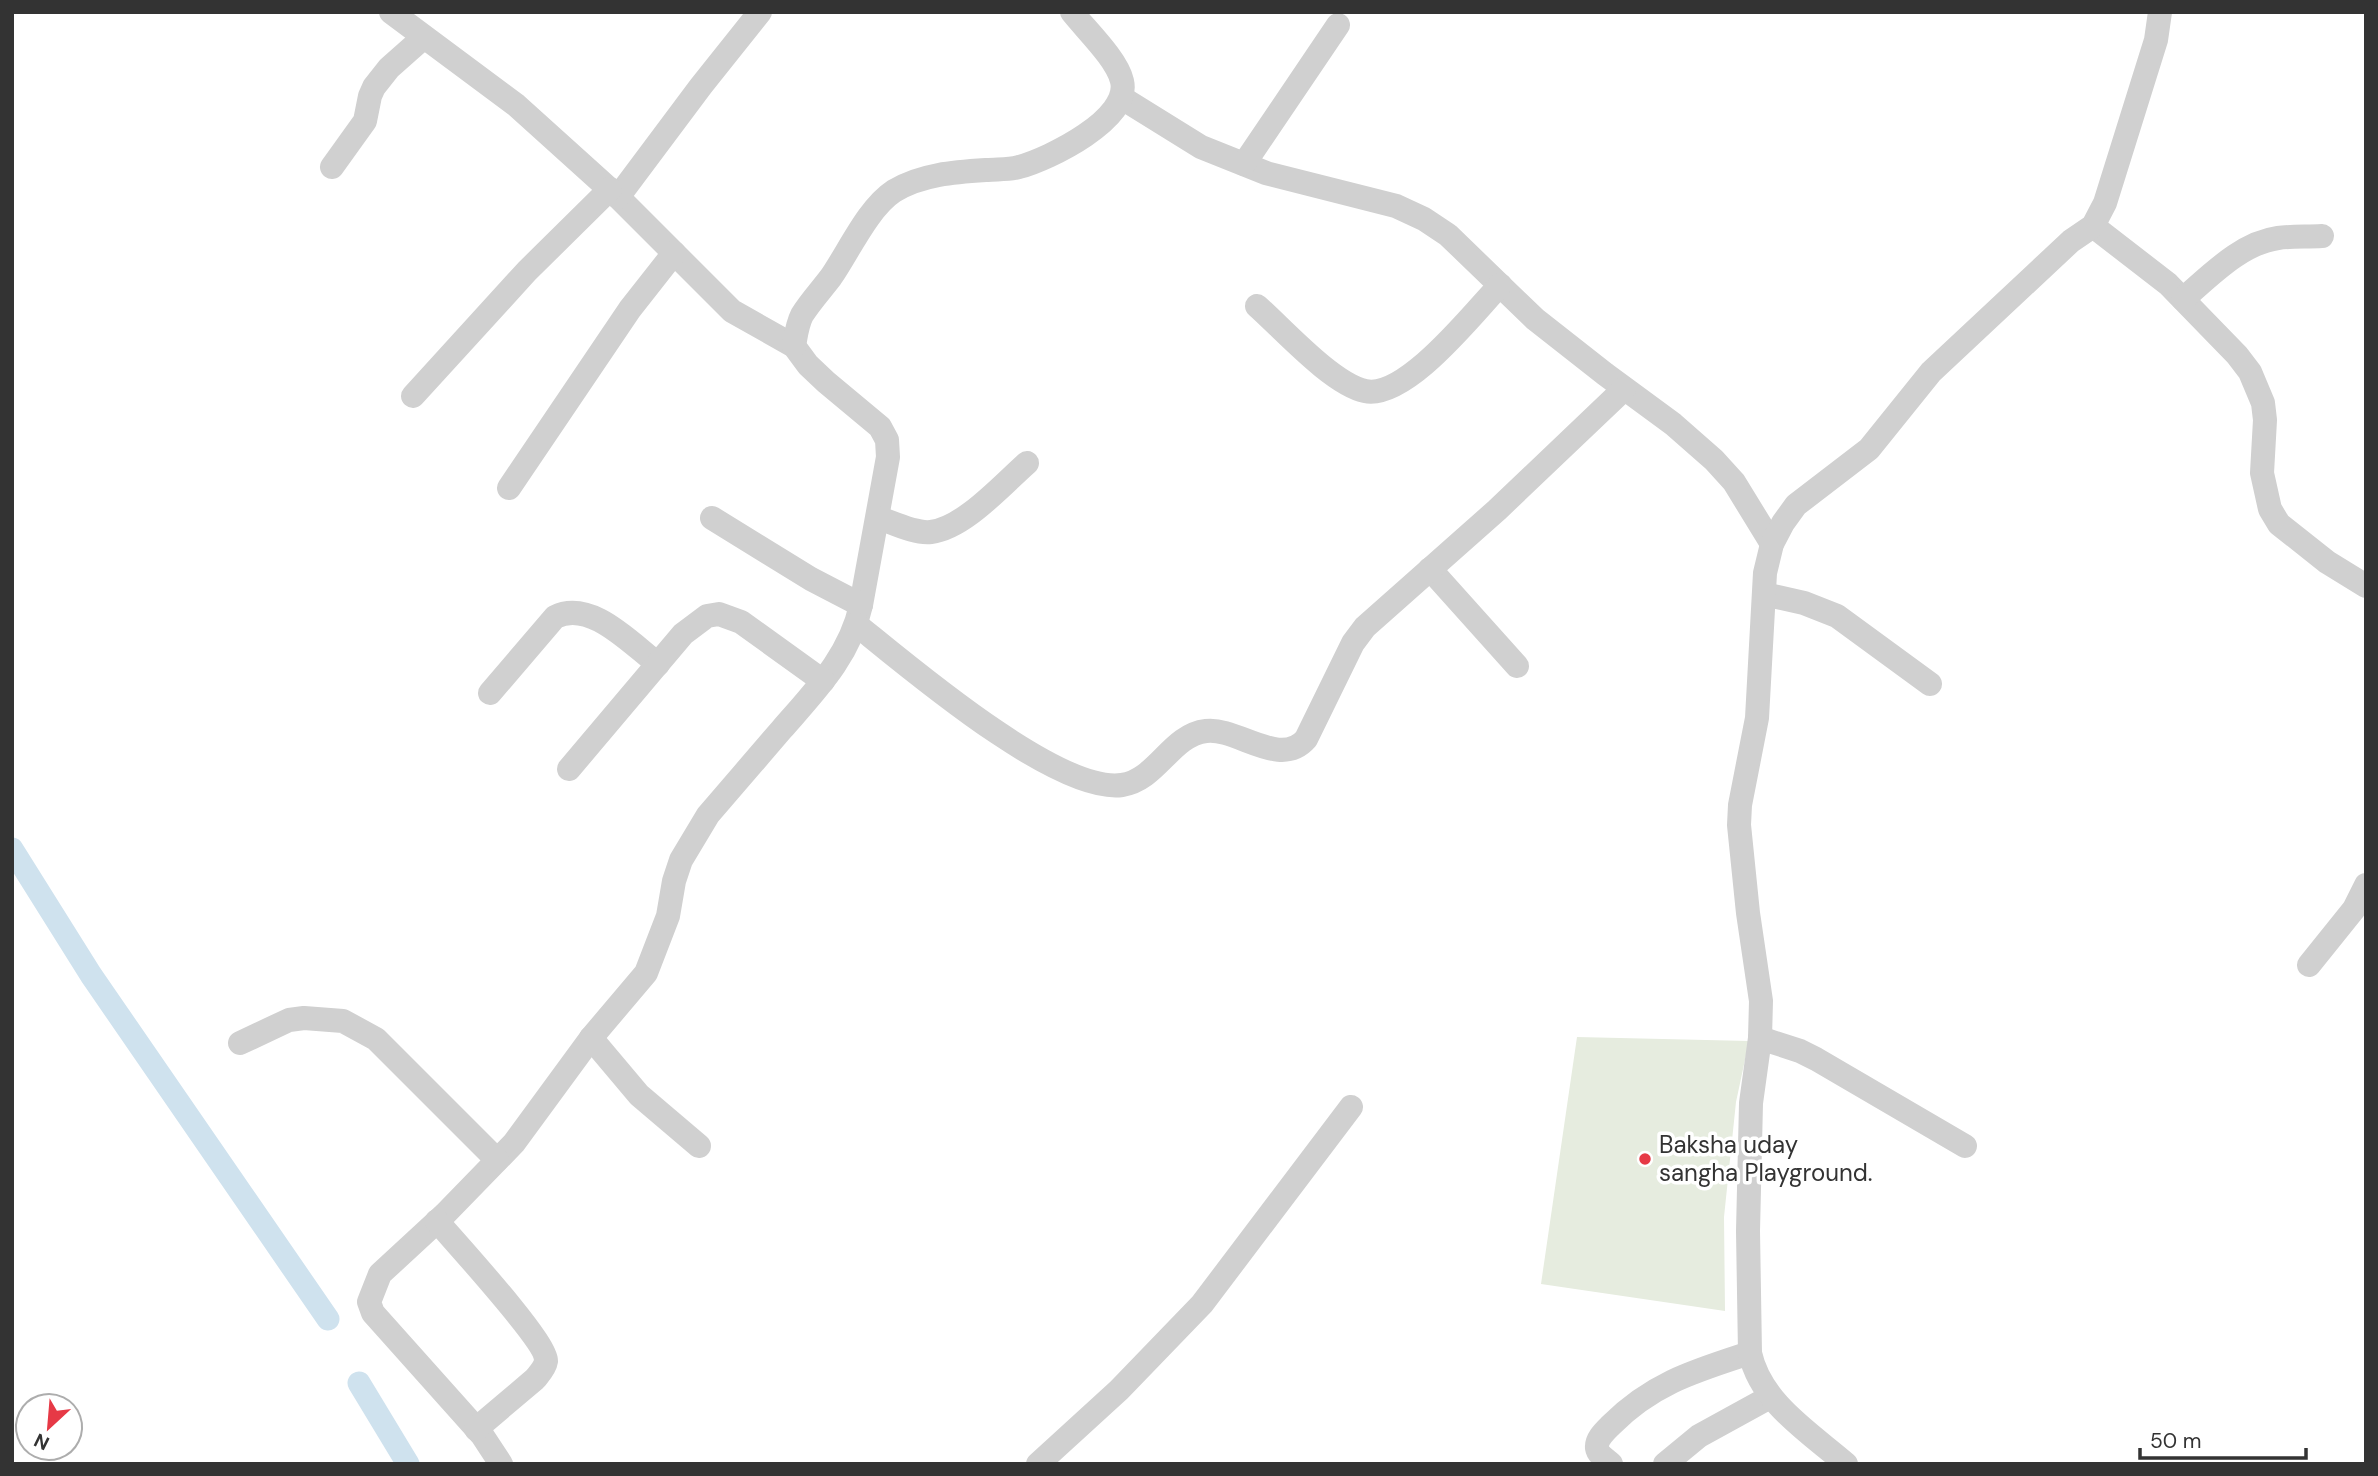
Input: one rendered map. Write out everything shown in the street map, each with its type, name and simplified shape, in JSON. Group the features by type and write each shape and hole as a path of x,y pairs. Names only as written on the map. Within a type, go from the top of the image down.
{"street":[{"path":"391,12 516,105 614,193 732,311 794,346 808,365 826,382 880,427 887,440 888,457 879,518 859,615 833,671 695,833 681,860 668,916 646,973 591,1038 514,1143 380,1274 369,1302 373,1313 476,1429 501,1464"},
{"path":"413,396 527,271 614,193 760,12"},
{"path":"794,346 797,327 803,314 879,203 895,191 948,173 1017,168 1058,153 1110,116 1122,98 1122,81 1115,65 1072,12"},
{"path":"1846,1464 1770,1398 1753,1369 1749,1353 1751,1103 1760,1038 1761,1001 1739,825 1756,718 1765,573 1772,544 1796,505 1869,449 1931,372 2071,242 2093,226 2105,203 2117,166 2156,40 2160,12"},
{"path":"1244,164 1338,24"},
{"path":"332,167 365,121 374,87 390,68 424,37"},
{"path":"1122,98 1201,146 1279,176 1396,206 1424,219 1448,235 1535,319 1672,424 1714,460 1734,482 1772,544"},
{"path":"2093,226 2168,284 2250,372 2259,389 2265,419 2262,473 2270,509 2279,524 2327,562 2366,586"},
{"path":"2183,299 2232,258 2265,241 2322,236"},
{"path":"509,488 622,320 674,253"},
{"path":"1256,306 1334,376 1366,392 1378,391 1397,384 1430,361 1500,285"},
{"path":"712,518 811,579 859,615 928,682 1032,755 1090,781 1122,785 1144,775 1186,737 1204,731 1218,731 1275,750 1300,746 1353,643 1365,627 1497,510 1625,389"},
{"path":"879,518 921,531 930,532 944,528 972,511 1027,463"},
{"path":"1430,569 1517,666"},
{"path":"1764,594 1804,603 1837,616 1930,684"},
{"path":"490,693 555,617 563,613 580,614 604,622 658,664"},
{"path":"569,769 683,634 707,616 719,614 741,622 824,681"},
{"path":"2309,965 2354,909 2366,885"},
{"path":"240,1043 289,1020 304,1018 343,1021 376,1039 497,1160"},
{"path":"591,1038 639,1095 699,1146"},
{"path":"1760,1038 1816,1059 1965,1146"},
{"path":"1038,1464 1119,1390 1202,1304 1351,1107"},
{"path":"437,1221 529,1330 543,1350 546,1360 535,1379 476,1429"},
{"path":"1611,1464 1597,1448 1598,1442 1603,1433 1625,1411 1644,1396 1673,1381 1749,1353"},
{"path":"1665,1464 1699,1436 1770,1398"}],"shaded area":[{"name":"Baksha uday sangha Playground.","path":"1577,1037 1749,1041 1736,1102 1724,1217 1725,1311 1541,1284"}],"waterway":[{"path":"12,849 91,975 328,1319"},
{"path":"359,1383 408,1464"}],"place":[{"name":"Baksha uday sangha Playground.","path":"1645,1159"}]}
